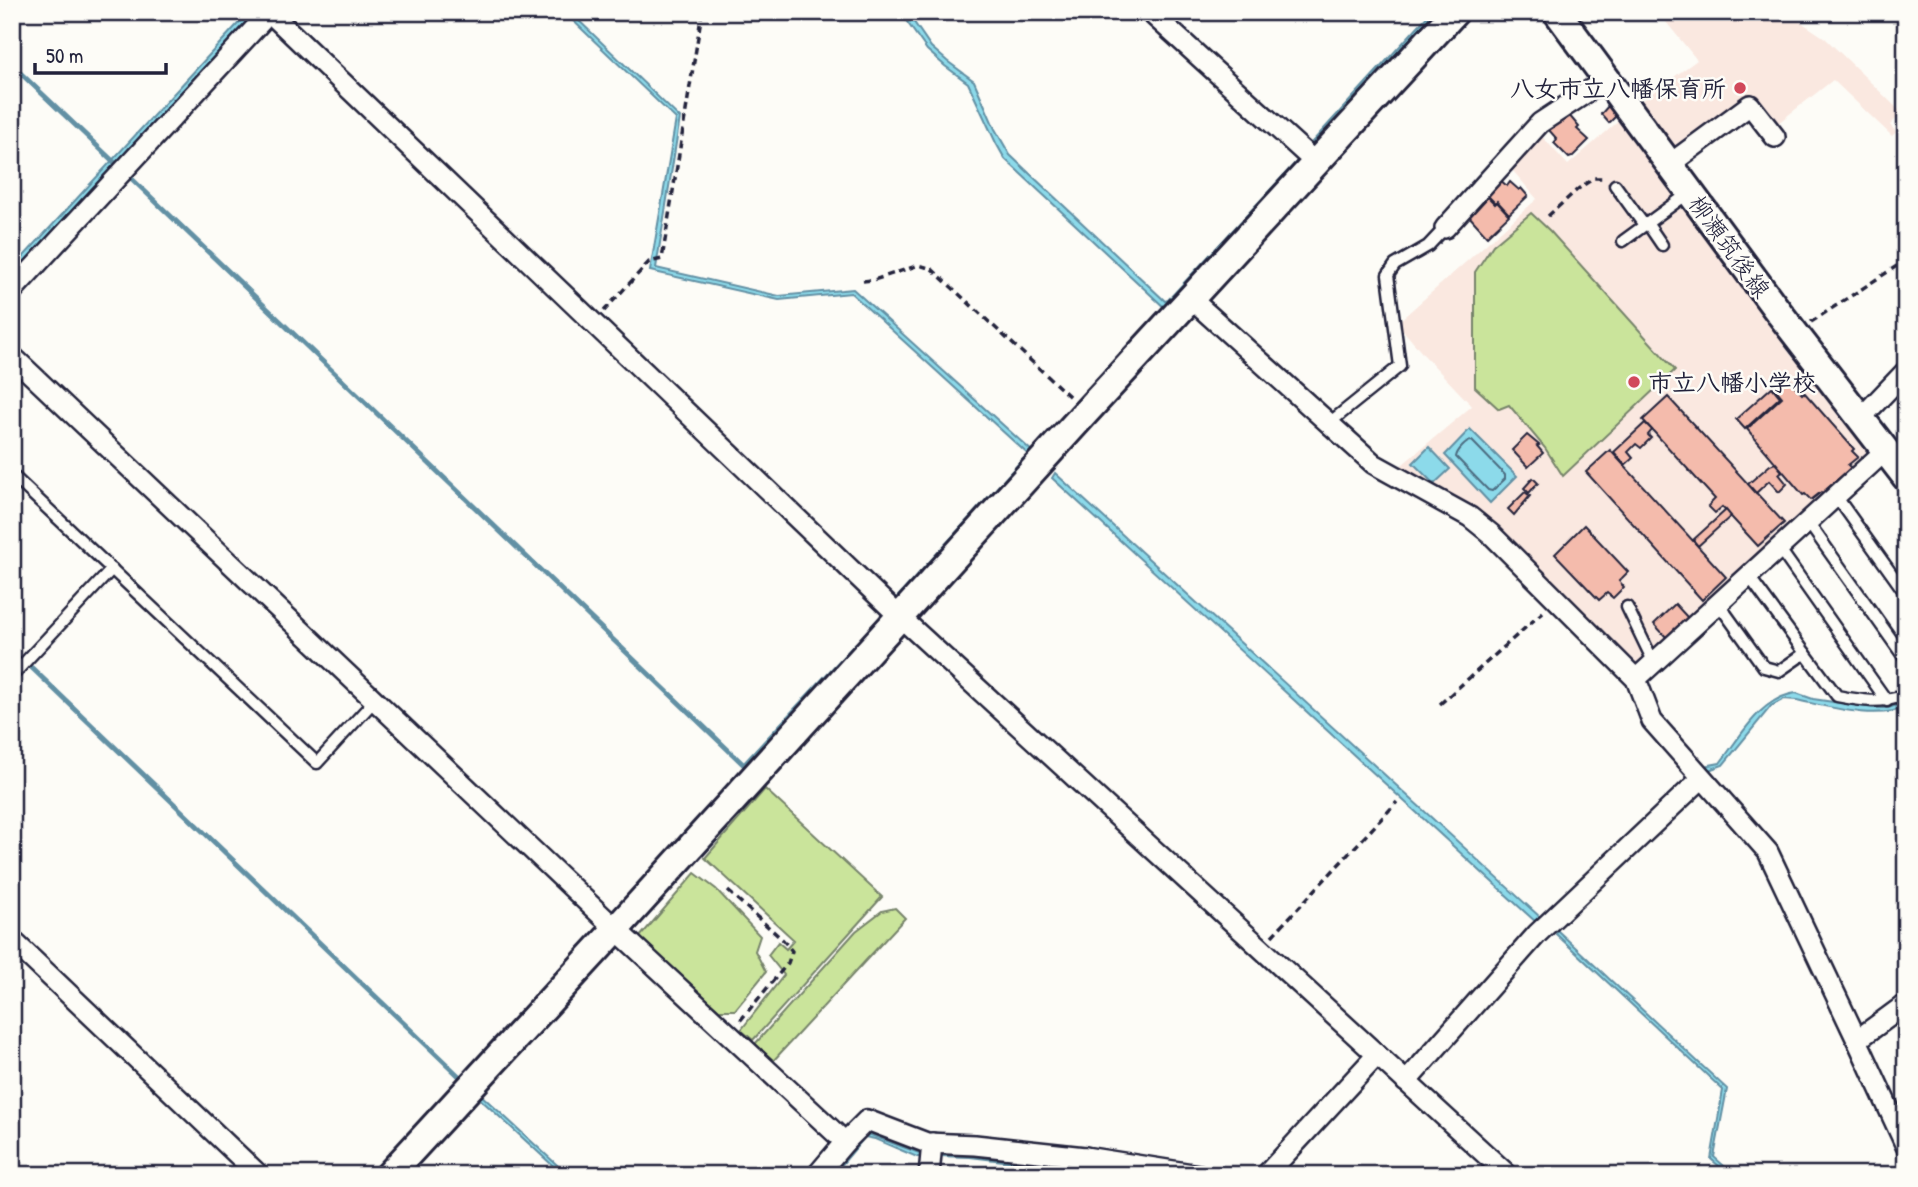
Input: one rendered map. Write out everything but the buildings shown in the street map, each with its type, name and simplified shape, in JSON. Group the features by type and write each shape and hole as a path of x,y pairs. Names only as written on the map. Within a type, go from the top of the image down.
{"street":[{"path":"12,291 270,12 899,616 1508,1175"},
{"path":"1150,12 1316,163"},
{"path":"389,1175 1190,298 1455,12"},
{"name":"柳瀬筑後線","path":"1557,12 1670,164 1792,337 1861,418 1906,477"},
{"path":"1445,228 1540,123 1607,79"},
{"path":"1670,164 1749,104 1775,137"},
{"path":"1190,298 1374,464 1471,517 1491,534 1636,679 1652,721 1768,852 1906,1146"},
{"path":"12,356 615,929 845,1142"},
{"path":"1861,418 1906,372"},
{"path":"1636,679 1885,451"},
{"path":"1406,1082 1537,934 1702,778"},
{"path":"12,940 259,1175"},
{"path":"1857,1040 1906,1004"},
{"path":"1266,1175 1377,1055"},
{"path":"817,1175 867,1120 932,1143 975,1145 1085,1166 1199,1175"},
{"path":"929,1175 932,1143"}],"lane":[{"path":"1615,185 1662,245"},
{"path":"1623,241 1690,192"},
{"path":"1328,424 1400,366 1388,275 1395,265 1428,246 1445,228"},
{"path":"12,475 317,763 375,700"},
{"path":"1836,496 1906,594"},
{"path":"1808,522 1906,660"},
{"path":"1779,548 1887,702"},
{"path":"12,676 112,569"},
{"path":"1748,575 1837,696 1869,702 1887,702 1906,695"},
{"path":"1718,603 1764,667 1779,671 1805,653"},
{"path":"1628,607 1654,663"}],"path":[{"path":"594,323 649,262 662,259 702,12"},
{"path":"1548,216 1594,178 1604,178 1615,185"},
{"path":"1792,337 1906,260"},
{"path":"863,281 919,265 932,269 1086,412"},
{"path":"1440,704 1556,600"},
{"path":"1261,949 1397,802"},
{"path":"728,891 792,951 788,963 729,1034"}],"shaded area":[{"name":"八女市立八幡保育所","path":"1693,12 1786,12 1825,38 1902,113 1890,125 1896,132 1892,136 1833,80 1773,127 1751,98 1669,157 1633,107 1697,60 1666,22"},
{"name":"市立八幡小学校","path":"1621,119 1771,321 1769,323 1793,358 1799,358 1867,449 1866,458 1636,667 1500,534 1397,469 1472,406 1397,323 1537,199 1508,165 1539,133 1568,165"}],"green space":[{"path":"1531,213 1675,370 1563,476 1545,448 1509,405 1499,409 1475,387 1475,272 1493,245"},
{"path":"765,789 882,897 753,1040 741,1030 784,975 768,955 778,942 786,949 794,940 705,858"},
{"path":"695,873 716,889 760,936 755,951 766,972 735,1010 719,1010 639,938"},
{"path":"895,908 905,918 773,1061 755,1044 856,931 882,911"}],"water":[{"path":"564,12 570,12 680,118 656,268 779,296 853,289 1035,454 1032,458 851,293 779,300 650,271 676,119"},
{"path":"900,12 907,12 931,47 974,81 995,129 1010,155 1165,301 1297,161 1300,164 1166,309 1005,159 968,83 927,50"},
{"path":"1431,12 1438,12 1316,146 1312,142"},
{"path":"247,14 253,19 12,279 12,269"},
{"path":"1470,429 1517,476 1490,503 1445,455"},
{"path":"1429,447 1450,469 1434,484 1413,463"},
{"path":"1055,473 1540,917 1576,883 1579,886 1538,924 1052,478"},
{"path":"1796,693 1813,699 1874,708 1888,708 1906,702 1906,707 1881,713 1866,713 1784,699 1771,706 1723,765 1706,771 1704,766 1720,763 1762,710 1783,696"},
{"path":"1558,931 1727,1089 1714,1157 1734,1175 1729,1175 1711,1159 1723,1090 1556,934"},
{"path":"480,1094 568,1175 563,1175 478,1097"},
{"path":"863,1132 922,1154 921,1157 865,1137 833,1175 826,1175"},
{"path":"939,1153 970,1154 1078,1167 1077,1170 970,1157 939,1156"}],"waterway":[{"path":"12,65 115,163"},
{"path":"132,179 744,765 856,645"},
{"path":"893,604 1023,461"},
{"path":"12,648 17,653"},
{"path":"32,668 460,1077"}],"place":[{"name":"八女市立八幡保育所","path":"1740,88"},
{"name":"市立八幡小学校","path":"1634,382"}]}
